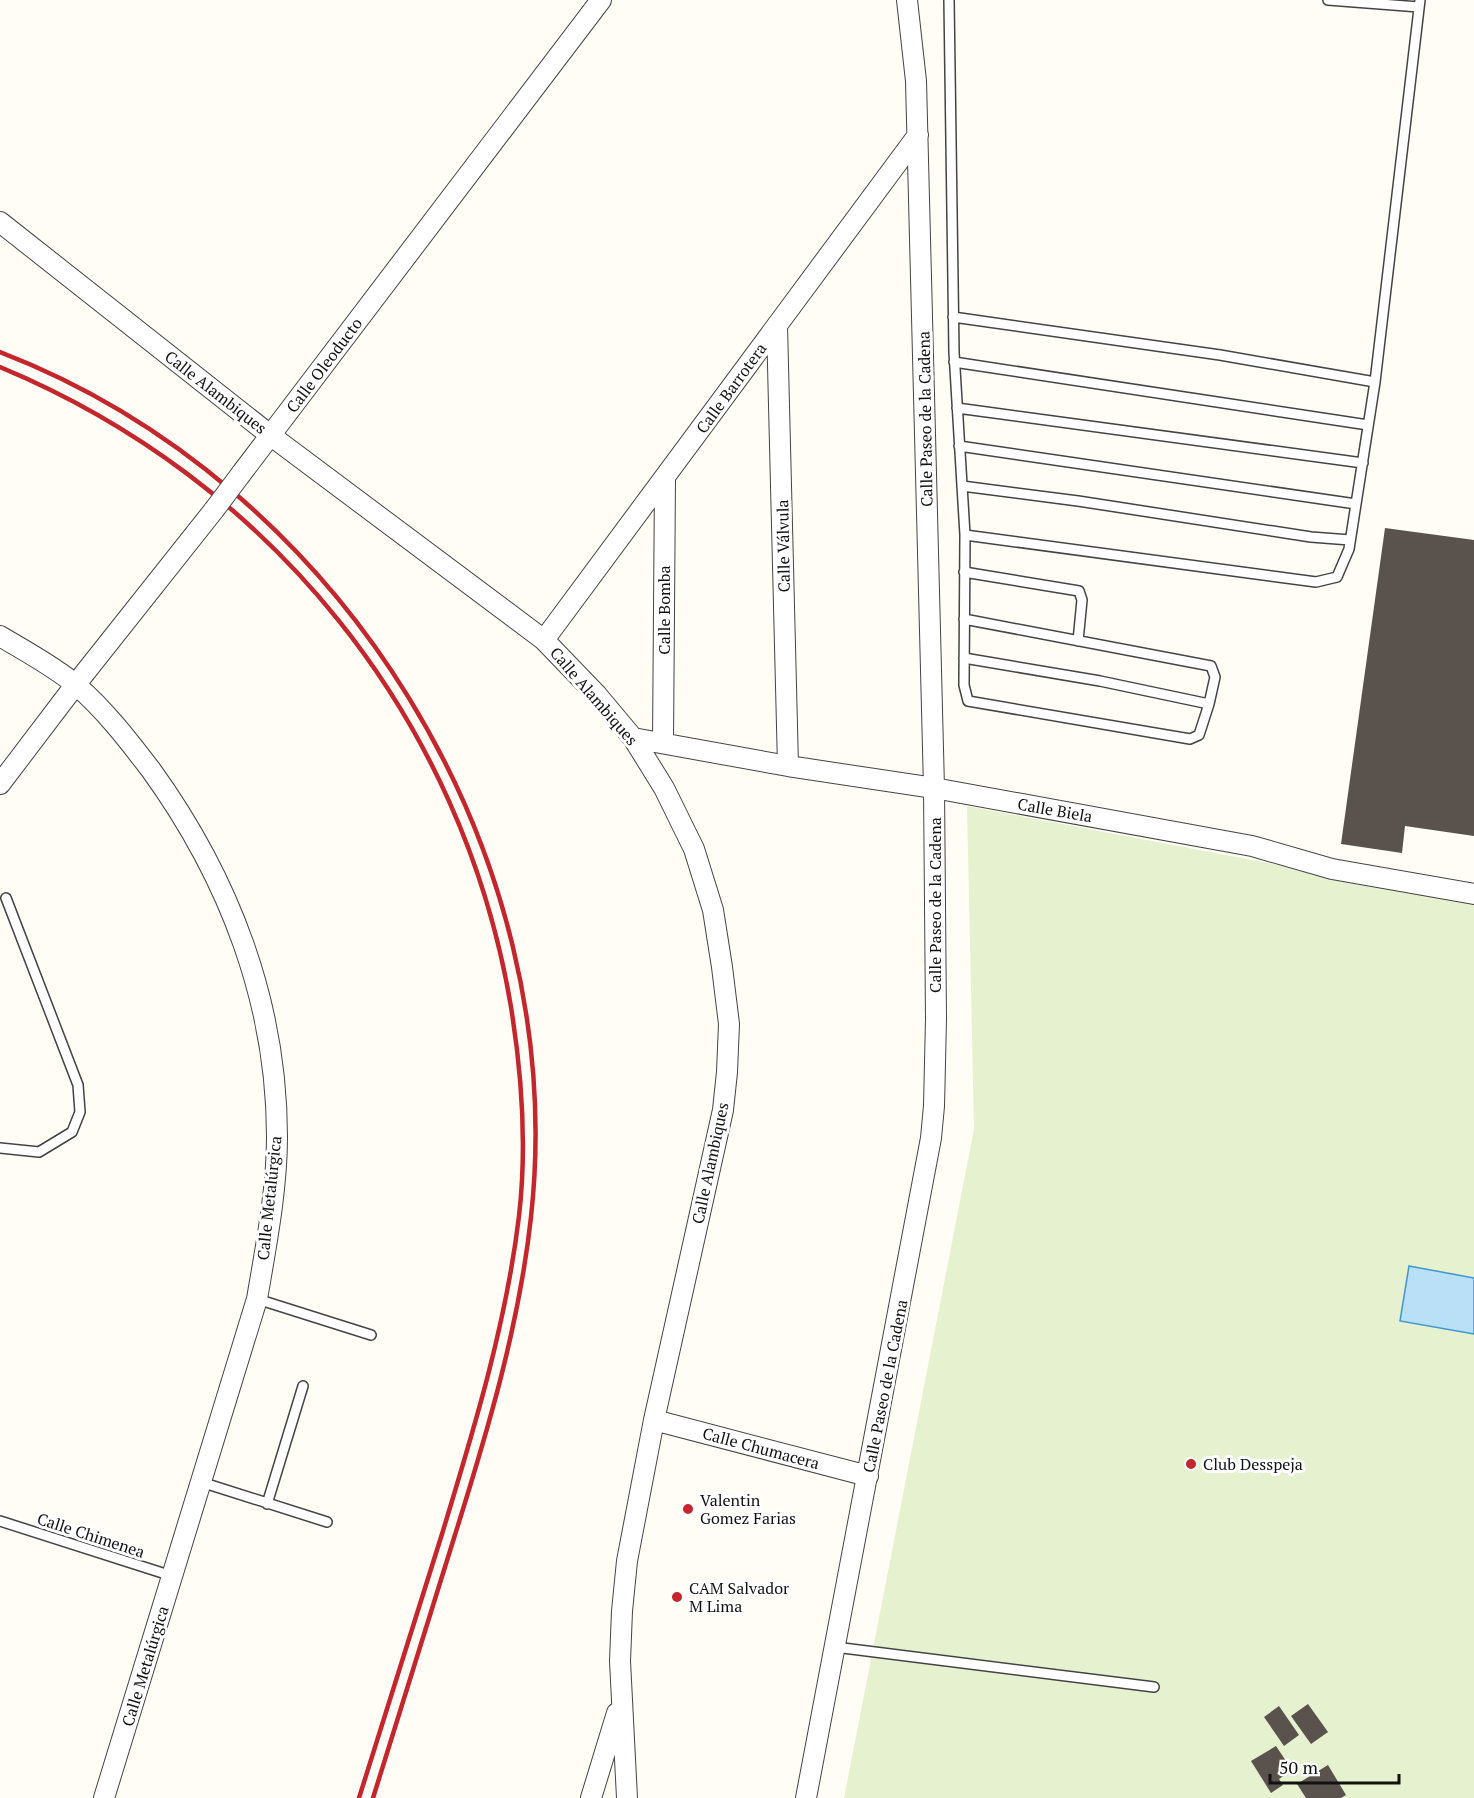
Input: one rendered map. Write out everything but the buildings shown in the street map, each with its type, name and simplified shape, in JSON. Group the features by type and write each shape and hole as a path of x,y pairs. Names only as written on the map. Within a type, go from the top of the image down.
{"street":[{"name":"Calle Oleoducto","path":"0,784 214,510 601,0"},
{"name":"Calle Paseo de la Cadena","path":"806,1798 931,1138 934,1106 936,1019 934,788 918,135 916,81 907,0"},
{"name":"Calle Barrotera","path":"544,640 918,135"},
{"name":"Calle Alambiques","path":"0,222 270,435 544,640 597,695 633,738 664,788 694,849 713,910 723,967 729,1024 727,1072 723,1110 654,1420 627,1561 620,1661 627,1798"},
{"name":"Calle Válvula","path":"777,325 788,766"},
{"name":"Calle Bomba","path":"663,743 664,478"},
{"name":"Calle Metalúrgica","path":"0,636 76,684 122,731 166,791 204,852 235,918 260,991 273,1067 277,1138 270,1219 256,1299 104,1798"},
{"name":"Calle Biela","path":"633,738 788,766 934,788 1251,846 1332,868 1474,894"},
{"name":"Calle Chumacera","path":"654,1420 868,1476"},
{"path":"591,1798 622,1699"}],"lane":[{"path":"949,0 954,362 965,535 964,572 964,619 964,685 968,701 1190,739 1199,735 1215,676 1210,666 964,619"},
{"path":"965,535 1316,582 1337,577 1349,549 1375,382 1420,4 1328,0"},
{"path":"953,317 1220,355 1375,382"},
{"path":"954,362 1368,425"},
{"path":"957,408 1362,463"},
{"path":"959,446 1356,504"},
{"path":"962,486 1078,501 1311,537 1350,540"},
{"path":"964,572 1079,591 1082,600 1078,640"},
{"path":"964,658 1100,681 1209,704"},
{"path":"0,1148 39,1152 72,1132 80,1112 78,1085 6,898"},
{"path":"256,1299 371,1335"},
{"path":"267,1504 303,1386"},
{"path":"201,1482 327,1522"},
{"name":"Calle Chimenea","path":"0,1521 172,1576"},
{"path":"835,1647 1154,1687"}],"green space":[{"name":"Club Desspeja","path":"967,806 1474,902 1474,1798 844,1798 974,1129"}],"water":[{"path":"1409,1266 1474,1278 1474,1334 1400,1321"}],"railway":[{"path":"0,352 122,412 232,491 328,587 408,697 470,818 513,947 534,1081 531,1217 526,1258 519,1299 490,1419 373,1798"},
{"path":"0,367 98,415 187,474 268,543 339,621 399,707 449,801 486,901 511,1007 518,1059 523,1137 519,1216 506,1297 488,1376 442,1534 359,1798"}],"place":[{"name":"Club Desspeja","path":"1191,1464"},
{"name":"Valentin Gomez Farias","path":"688,1509"},
{"name":"CAM Salvador M Lima","path":"677,1597"}]}
